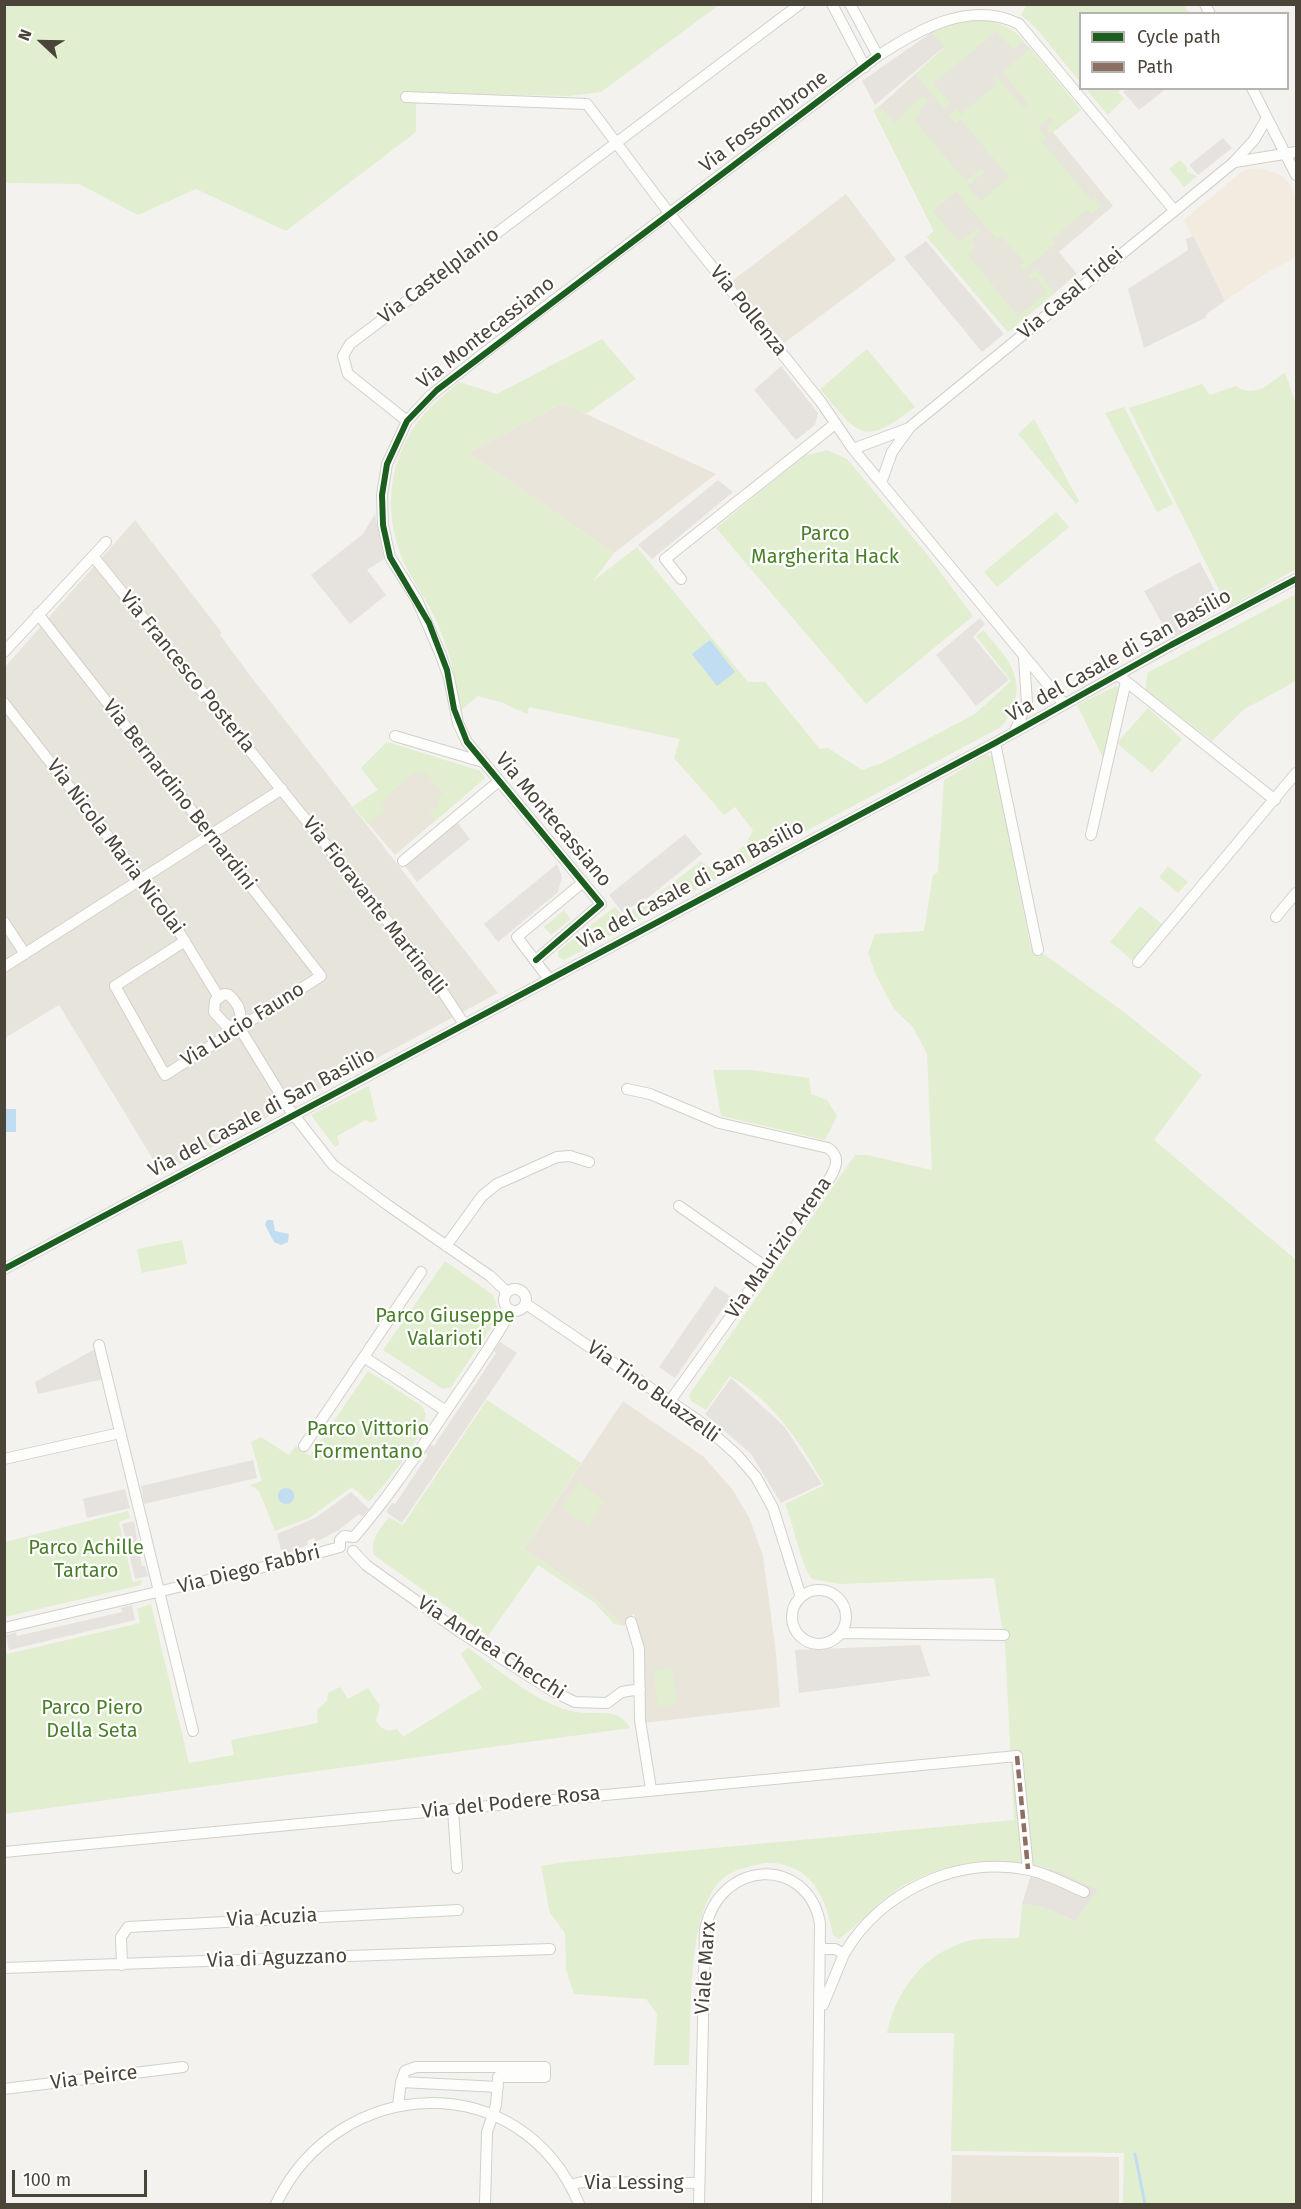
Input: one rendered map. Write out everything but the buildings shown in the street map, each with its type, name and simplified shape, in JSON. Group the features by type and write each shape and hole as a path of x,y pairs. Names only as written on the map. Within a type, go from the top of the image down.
{"street":[{"path":"615,143 800,4"},
{"path":"832,4 865,67"},
{"path":"850,4 879,56"},
{"name":"Via Fossombrone","path":"669,213 879,56 933,21 957,11 982,10 1012,19 1033,38 1174,210"},
{"path":"1253,90 1267,118 1291,153 1296,175"},
{"name":"Via Pollenza","path":"406,97 587,104 669,213 881,483 1064,704"},
{"name":"Via Casal Tidei","path":"881,483 892,452 910,427 1233,163 1254,140 1267,118"},
{"name":"Via Castelplanio","path":"407,421 348,374 343,361 347,348 615,143"},
{"name":"Via Casal Tidei","path":"1233,163 1291,153"},
{"name":"Via Montecassiano","path":"536,960 601,904 467,742 458,723 449,678 440,653 417,600 390,557 385,537 382,495 387,464 407,421 437,390 669,213"},
{"path":"681,579 665,559 835,423"},
{"name":"Via Casal Tidei","path":"854,449 910,427"},
{"path":"4,652 106,542"},
{"name":"Via Francesco Posterla","path":"93,556 282,789"},
{"name":"Via del Casale di San Basilio","path":"4,1269 995,743 1064,704 1122,678 1131,668 1296,579"},
{"name":"Via Bernardino Bernardini","path":"38,614 321,976"},
{"path":"1015,731 1027,703 1024,658"},
{"path":"1131,668 1141,692"},
{"path":"1091,835 1122,678 1275,800"},
{"name":"Via Nicola Maria Nicolai","path":"4,703 142,879 185,941 218,996"},
{"name":"Via Montecassiano","path":"394,736 483,762"},
{"path":"995,743 1038,950"},
{"path":"1138,962 1296,773"},
{"path":"403,861 499,781"},
{"path":"4,967 282,789"},
{"name":"Via Fioravante Martinelli","path":"282,789 435,980 464,1024"},
{"name":"Via Montecassiano","path":"549,979 517,937 582,883"},
{"path":"1276,917 1296,893"},
{"path":"4,922 25,954"},
{"name":"Via Lucio Fauno","path":"185,941 115,986 165,1075 321,976"},
{"path":"239,1028 242,1017 234,999 226,994 218,996 213,1006 217,1016 226,1025 239,1028 294,1114 333,1164 490,1276 507,1292"},
{"name":"Via Maurizio Arena","path":"627,1089 650,1094 719,1123 823,1147 834,1153 836,1163 831,1176 670,1401"},
{"path":"446,1246 482,1196 492,1186 557,1157 570,1156 589,1162"},
{"path":"679,1206 766,1267"},
{"path":"304,1446 421,1272"},
{"path":"512,1289 521,1290 526,1297 526,1304 522,1309 511,1310 504,1300 507,1292 512,1289"},
{"name":"Via Tino Buazzelli","path":"526,1304 670,1401 721,1440 756,1477 779,1523 801,1597"},
{"path":"354,1537 383,1503 511,1310"},
{"path":"99,1345 159,1592"},
{"path":"364,1357 446,1411"},
{"path":"4,1459 120,1433"},
{"path":"344,1536 354,1537 357,1543 353,1551 345,1552 340,1547 340,1540 344,1536"},
{"name":"Via Diego Fabbri","path":"4,1628 340,1547"},
{"name":"Via Andrea Checchi","path":"353,1551 371,1569 460,1632 554,1692 575,1702 607,1703 622,1692 640,1689"},
{"path":"817,1590 834,1594 845,1608 845,1625 841,1633 826,1643 809,1642 801,1637 793,1622 795,1604 801,1597 817,1590"},
{"name":"Via Diego Fabbri","path":"159,1592 193,1731"},
{"path":"631,1622 639,1649 641,1729 651,1789"},
{"path":"841,1633 1004,1635"},
{"name":"Via del Podere Rosa","path":"4,1852 1017,1756 1028,1869"},
{"path":"453,1809 457,1868"},
{"path":"820,2014 844,1954 864,1927 880,1910 925,1882 975,1869 1028,1869 1084,1892"},
{"name":"Viale Marx","path":"699,2205 704,1936 711,1910 728,1886 743,1877 764,1874 783,1877 798,1886 813,1905 820,1923 817,2205"},
{"name":"Via Acuzia","path":"122,1965 121,1937 128,1927 458,1910"},
{"name":"Via di Aguzzano","path":"4,1968 550,1949"},
{"path":"821,1949 835,1949 844,1954"},
{"name":"Via Peirce","path":"4,2090 183,2067"},
{"path":"398,2105 405,2071 416,2067 498,2077"},
{"path":"401,2082 498,2077"},
{"path":"485,2205 487,2133 498,2077"},
{"path":"276,2205 298,2168 324,2142 349,2125 398,2105 438,2102 460,2104 492,2116 534,2141 552,2160 570,2185 579,2205"},
{"name":"Via Lessing","path":"570,2185 582,2182 698,2183"}],"shaded area":[{"path":"1007,27 1030,48 1081,110 1053,132 1113,206 1059,252 1077,274 1008,332 927,237 934,231 874,111 944,48 932,32"},
{"path":"932,32 944,47 875,105 862,81"},
{"path":"1126,90 1165,90 1139,110 1123,92"},
{"path":"1223,138 1232,148 1198,175 1189,165"},
{"path":"1260,168 1281,175 1289,183 1296,198 1296,257 1263,275 1225,301 1184,220 1239,174 1248,169"},
{"path":"846,194 896,260 784,343 732,281"},
{"path":"1193,236 1225,301 1208,313 1205,318 1144,348 1128,289 1188,250 1186,239"},
{"path":"926,241 1004,334 982,352 904,257"},
{"path":"781,366 818,413 815,425 796,440 754,390"},
{"path":"562,403 716,474 614,553 468,453"},
{"path":"718,480 733,492 652,559 638,545"},
{"path":"375,514 384,559 367,570 386,595 350,624 311,575 363,534"},
{"path":"135,520 222,633 220,635 252,678 498,993 162,1174 59,1005 5,1038 5,667"},
{"path":"1200,562 1223,607 1177,635 1168,634 1144,591"},
{"path":"980,618 985,624 973,637 1009,680 976,706 936,655"},
{"path":"387,742 480,771 485,778 395,855 353,806 378,790 361,768"},
{"path":"457,822 470,839 417,882 404,865"},
{"path":"685,834 702,854 649,897 622,912 609,895"},
{"path":"557,864 562,877 558,892 498,942 484,924"},
{"path":"715,1286 731,1297 675,1378 659,1367"},
{"path":"500,1342 517,1353 402,1523 386,1512 392,1503 395,1504 428,1455 425,1453 430,1444 434,1446 496,1353 494,1351"},
{"path":"97,1348 104,1379 38,1394 35,1382"},
{"path":"731,1378 784,1426 822,1484 781,1503 751,1454 705,1414"},
{"path":"623,1401 704,1457 732,1489 749,1517 763,1556 776,1653 780,1707 644,1723 645,1655 634,1613 624,1626 590,1595 524,1549"},
{"path":"253,1460 257,1478 144,1504 141,1486"},
{"path":"125,1489 130,1508 87,1518 83,1499"},
{"path":"351,1492 369,1509 362,1517 359,1514 339,1530 316,1542 314,1538 307,1541 308,1545 293,1551 294,1555 283,1558 277,1534 315,1518"},
{"path":"134,1521 142,1566 145,1566 148,1576 135,1579 122,1524"},
{"path":"132,1605 135,1620 9,1650 6,1635 16,1632 17,1636 122,1612 121,1608"},
{"path":"920,1645 930,1676 799,1693 795,1650"},
{"path":"1034,1865 1060,1872 1098,1890 1075,1921 1043,1907 1022,1904"},
{"path":"952,2155 1119,2157 1119,2204 951,2204"}],"green space":[{"path":"1027,4 1184,5 1188,12 1079,12 1079,81 1036,28 1021,15"},
{"path":"4,5 719,5 601,92 569,96 426,93 416,105 416,132 286,231 196,189 138,215 79,184 5,183"},
{"path":"962,18 1003,25 1024,41 1013,50 997,31 934,83 950,103 944,109 915,74 944,48 932,32"},
{"path":"1030,48 1081,110 1051,134 1046,128 1054,121 1051,117 1038,127 1046,138 1042,142 1092,201 1096,198 1102,206 1092,214 1087,209 1052,239 1055,244 1023,271 1019,266 1024,262 1001,236 996,239 956,192 933,211 959,242 978,228 980,231 971,240 975,248 968,255 1018,316 1046,293 1036,277 1032,280 1027,276 1035,269 1055,293 1008,332 927,237 934,231 874,111 880,106 895,123 923,95 928,101 920,108 920,115 914,120 966,181 982,168 985,171 968,186 981,201 1009,177 961,120 956,124 949,115 956,109 961,114 997,84 994,79 997,77 1024,108 1028,104 1003,72"},
{"path":"1087,90 1121,90 1118,92 1124,99 1108,115"},
{"path":"1180,160 1187,167 1187,172 1197,176 1184,187 1169,169"},
{"path":"602,339 636,379 586,414 562,403 468,453 614,553 593,581 637,547 748,682 765,682 820,749 828,748 862,770 882,763 975,714 1011,681 976,636 983,630 1005,656 1015,676 1017,686 1012,709 999,728 600,941 598,932 588,927 615,907 622,915 649,901 701,861 714,871 746,844 753,830 735,807 724,815 674,758 680,739 529,707 527,714 503,703 478,696 460,711 455,677 446,645 434,616 399,551 391,510 395,469 412,430 425,413 459,382 497,394"},
{"path":"867,349 915,407 883,428 862,431 844,417 820,389"},
{"path":"1285,372 1296,405 1296,569 1228,608 1129,408 1202,384 1210,395 1236,386 1243,390 1255,390 1268,385"},
{"path":"1124,407 1173,504 1157,512 1105,413"},
{"path":"1034,419 1079,501 1076,504 1018,434"},
{"name":"Parco Margherita Hack","path":"827,450 847,459 926,553 973,616 866,704 716,528 804,456"},
{"path":"1056,512 1069,527 997,587 984,572"},
{"path":"1296,594 1296,681 1243,710 1212,741 1146,690 1147,673"},
{"path":"1116,686 1120,689 1103,758 1077,705"},
{"path":"1148,708 1182,739 1152,773 1117,743"},
{"path":"387,742 480,771 485,778 435,821 429,813 440,804 437,799 443,794 424,771 418,775 415,772 386,797 388,800 381,805 385,810 368,824 353,806 378,790 361,768"},
{"path":"986,755 993,757 1031,949 1038,950 1124,1012 1202,1075 1154,1140 1296,1260 1296,2204 1123,2204 1124,2153 951,2151 954,2033 887,2033 891,2017 897,2002 914,1975 938,1954 968,1941 1019,1938 1022,1904 1043,1907 1075,1921 1097,1890 1058,1872 1033,1865 999,1862 943,1869 909,1882 895,1891 839,1939 833,1935 828,1913 819,1892 813,1883 796,1869 766,1863 733,1872 720,1881 709,1897 701,1918 693,1968 689,2065 654,2065 657,2014 646,1999 574,1994 566,1969 565,1933 550,1913 541,1866 1014,1820 1005,1645 994,1578 840,1584 812,1579 805,1566 785,1504 824,1485 806,1454 773,1410 730,1376 706,1410 691,1401 689,1395 855,1155 867,1155 932,1170 927,1054 913,1027 894,1009 876,975 868,953 875,934 924,931 933,875 938,872 944,780"},
{"path":"1168,866 1188,882 1178,893 1159,877"},
{"path":"1140,906 1162,924 1132,960 1110,942"},
{"path":"564,910 571,919 551,935 544,927"},
{"path":"586,929 589,932 588,938 597,943 564,960 558,957 558,951"},
{"path":"713,1070 751,1070 809,1078 811,1094 827,1100 837,1116 825,1140 721,1116"},
{"path":"369,1086 377,1120 371,1123 366,1120 337,1136 339,1144 335,1147 311,1115"},
{"path":"182,1240 187,1264 142,1273 137,1249"},
{"name":"Parco Giuseppe Valarioti","path":"445,1261 493,1295 497,1306 497,1319 451,1387 443,1389 383,1350"},
{"name":"Parco Vittorio Formentano","path":"368,1371 422,1406 426,1414 418,1436 403,1460 369,1502 352,1487 309,1518 275,1531 259,1491 250,1485 262,1481 251,1442 261,1437 289,1455 296,1446 310,1456"},
{"path":"487,1400 581,1463 524,1549 590,1595 624,1626 614,1624 595,1603 538,1565 488,1636 374,1555 373,1544 382,1526 389,1517 403,1525"},
{"path":"579,1482 605,1501 588,1526 562,1508"},
{"name":"Parco Achille Tartaro","path":"128,1511 130,1518 119,1522 133,1582 142,1580 141,1585 5,1617 5,1542"},
{"name":"Parco Piero Della Seta","path":"151,1604 189,1763 234,1755 231,1740 318,1723 317,1710 327,1701 328,1693 340,1687 348,1699 368,1688 380,1706 376,1721 385,1730 397,1729 403,1737 482,1688 461,1654 468,1648 531,1693 557,1707 579,1713 604,1713 619,1716 630,1728 5,1814 5,1645 7,1654 140,1623 137,1609"},
{"path":"672,1668 677,1704 658,1707 653,1671"}],"water":[{"path":"710,640 735,672 717,686 692,654"},
{"path":"5,1109 16,1109 16,1132 5,1132"},
{"path":"267,1220 273,1220 275,1231 289,1234 288,1242 281,1245 274,1242 265,1225"},
{"path":"286,1488 292,1490 294,1496 292,1502 286,1504 280,1502 278,1496 280,1490"}],"waterway":[{"path":"1135,2154 1145,2204"}],"marked path":[{"path":"1017,1756 1028,1869"}],"cycle path":[{"path":"536,960 601,904 467,742 454,709 447,670 429,623 390,557 383,525 382,495 387,464 407,421 437,390 878,56"},
{"path":"4,1269 995,743 1171,645 1296,579"}]}
